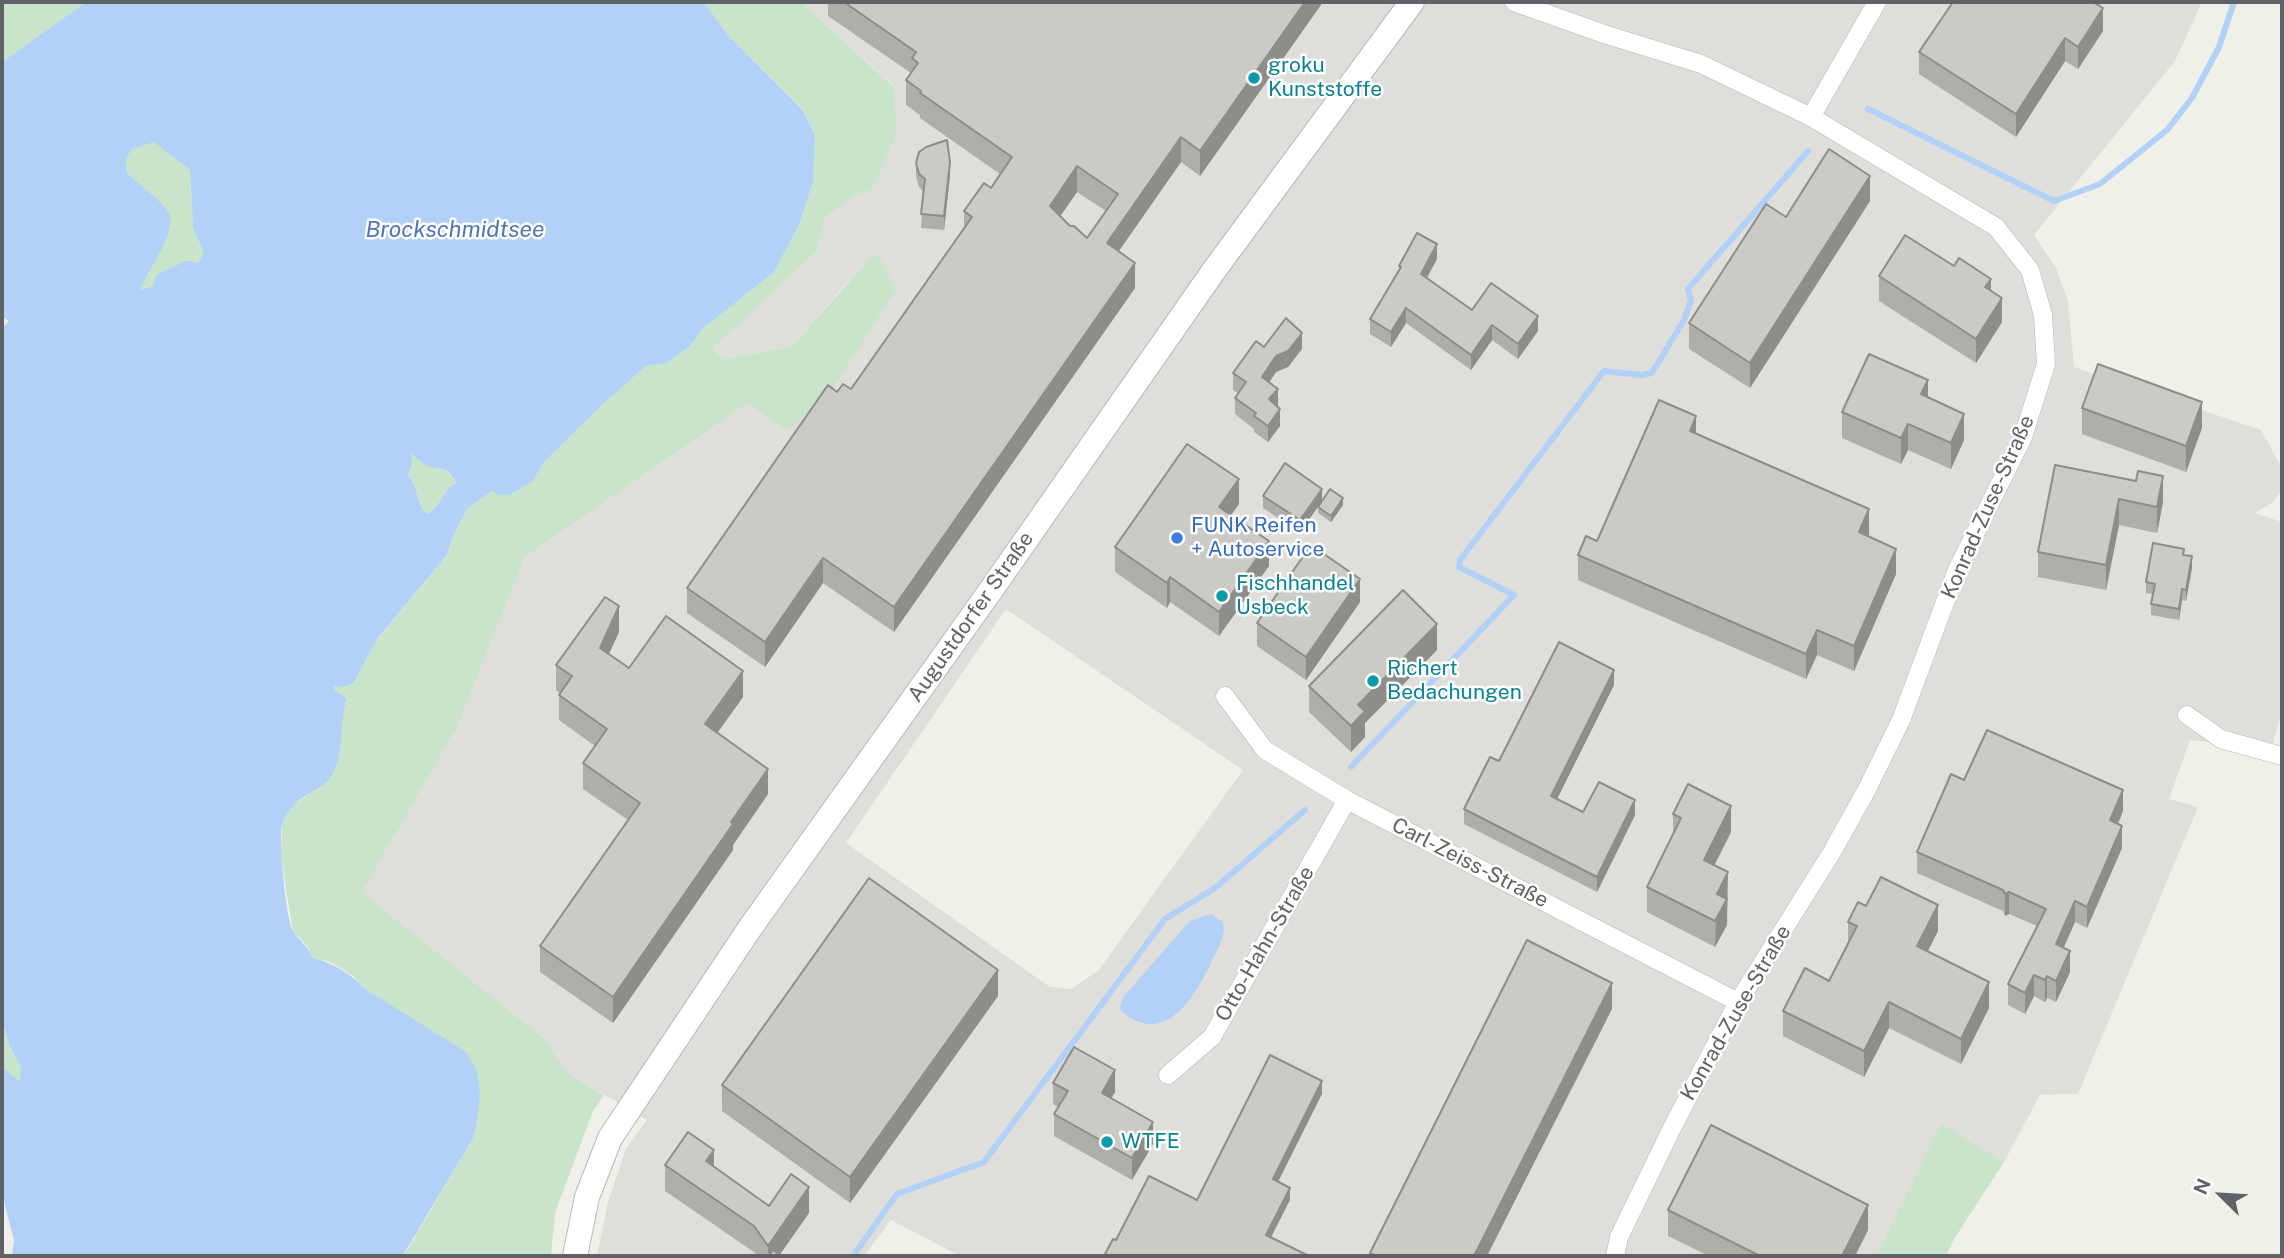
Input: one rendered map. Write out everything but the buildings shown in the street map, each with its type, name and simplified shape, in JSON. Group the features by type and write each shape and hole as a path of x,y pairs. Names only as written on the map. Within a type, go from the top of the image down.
{"main road":[{"name":"Augustdorfer Straße","path":"575,1256 587,1197 610,1138 750,928 1215,269 1412,2"}],"street":[{"name":"Konrad-Zuse-Straße","path":"1514,2 1701,64 1811,117 1996,227 2030,270 2043,315 2046,364 2023,437 1957,570 1901,720 1866,792 1832,852 1738,1002 1619,1237 1615,1256"},
{"path":"1811,117 1877,2"},
{"name":"Carl-Zeiss-Straße","path":"1225,696 1265,750 1347,800 1738,1002"},
{"path":"2187,715 2221,739 2282,756"},
{"name":"Otto-Hahn-Straße","path":"1168,1075 1212,1037 1347,800"}],"shaded area":[{"path":"801,2 2202,2 2175,61 2034,235 2056,268 2068,301 2074,367 2261,430 2282,468 2282,491 2272,503 2255,513 2282,522 2282,710 2271,749 2190,740 2169,799 2198,807 2078,1094 2040,1095 2004,1162 1941,1125 1876,1256 960,1256 891,1220 864,1256 597,1256 608,1202 626,1149 647,1120 566,1072 546,1040 362,892 457,728 525,557 748,403 866,261 791,347 722,359 713,347 817,251 826,217 854,196 872,190 896,133 893,85","holes":["1006,609 1243,770 1098,971 1071,989 1050,987 846,843"]}],"green space":[{"path":"2,2 86,2 2,62"},
{"path":"693,2 801,2 893,86 897,133 872,190 854,196 826,217 817,251 713,348 722,359 791,347 873,255 880,258 896,290 827,397 787,431 748,403 525,557 457,728 362,892 546,1040 566,1072 604,1095 593,1111 555,1213 551,1256 400,1256 406,1252 472,1140 401,1012 333,963 312,957 308,947 293,931 281,852 282,824 293,805 309,794 341,733 342,713 347,698 335,690 334,686 354,682 377,640 447,555 452,538 467,509 492,491 532,482 545,461 647,365 665,364 690,346 701,330 774,272 799,225 813,182 815,135 803,109 727,34 706,6"},
{"path":"154,141 190,170 193,228 204,253 198,263 187,260 156,275 153,286 139,290 167,238 143,190 126,172 126,159 132,149"},
{"path":"410,453 429,466 446,471 456,484 427,514 408,475 412,464"},
{"path":"2,1018 9,1045 21,1066 20,1083 2,1067"},
{"path":"1941,1124 2004,1162 1954,1239 1946,1256 1876,1256"}],"water":[{"name":"Brockschmidtsee","path":"86,2 693,2 706,5 727,34 803,110 815,135 813,182 799,225 774,272 701,330 690,346 665,364 647,365 545,461 532,482 509,495 499,495 492,491 467,509 452,538 447,555 378,638 354,682 343,687 334,686 335,690 347,698 334,771 326,782 298,801 282,824 282,861 290,923 312,957 341,970 367,990 466,1052 477,1071 480,1095 472,1140 405,1252 400,1256 12,1256 14,1241 2,1193 2,1067 20,1082 21,1066 9,1045 2,1018 2,329 9,321 2,317 2,62","holes":["154,142 190,170 193,228 204,253 198,263 187,260 156,275 153,286 140,290 161,250 170,227 170,218 163,205 126,172 126,159 132,149","411,454 426,465 450,473 456,483 427,514 408,475 412,464"]},
{"path":"1211,914 1223,922 1222,938 1204,978 1185,1005 1162,1022 1149,1024 1135,1020 1119,1009 1124,996 1190,921"}],"waterway":[{"path":"1868,109 2054,201 2100,184 2167,130 2192,98 2219,47 2234,2"},
{"path":"1351,767 1514,595 1459,567 1460,560 1604,371 1641,375 1652,373 1684,320 1691,300 1688,289 1808,151"},
{"path":"853,1256 897,1194 984,1162 1165,919 1215,888 1305,810"}],"place":[{"name":"groku Kunststoffe","path":"1254,78"},
{"name":"FUNK Reifen + Autoservice","path":"1177,538"},
{"name":"Fischhandel Usbeck","path":"1222,596"},
{"name":"Richert Bedachungen","path":"1373,681"},
{"name":"WTFE","path":"1107,1142"}]}
